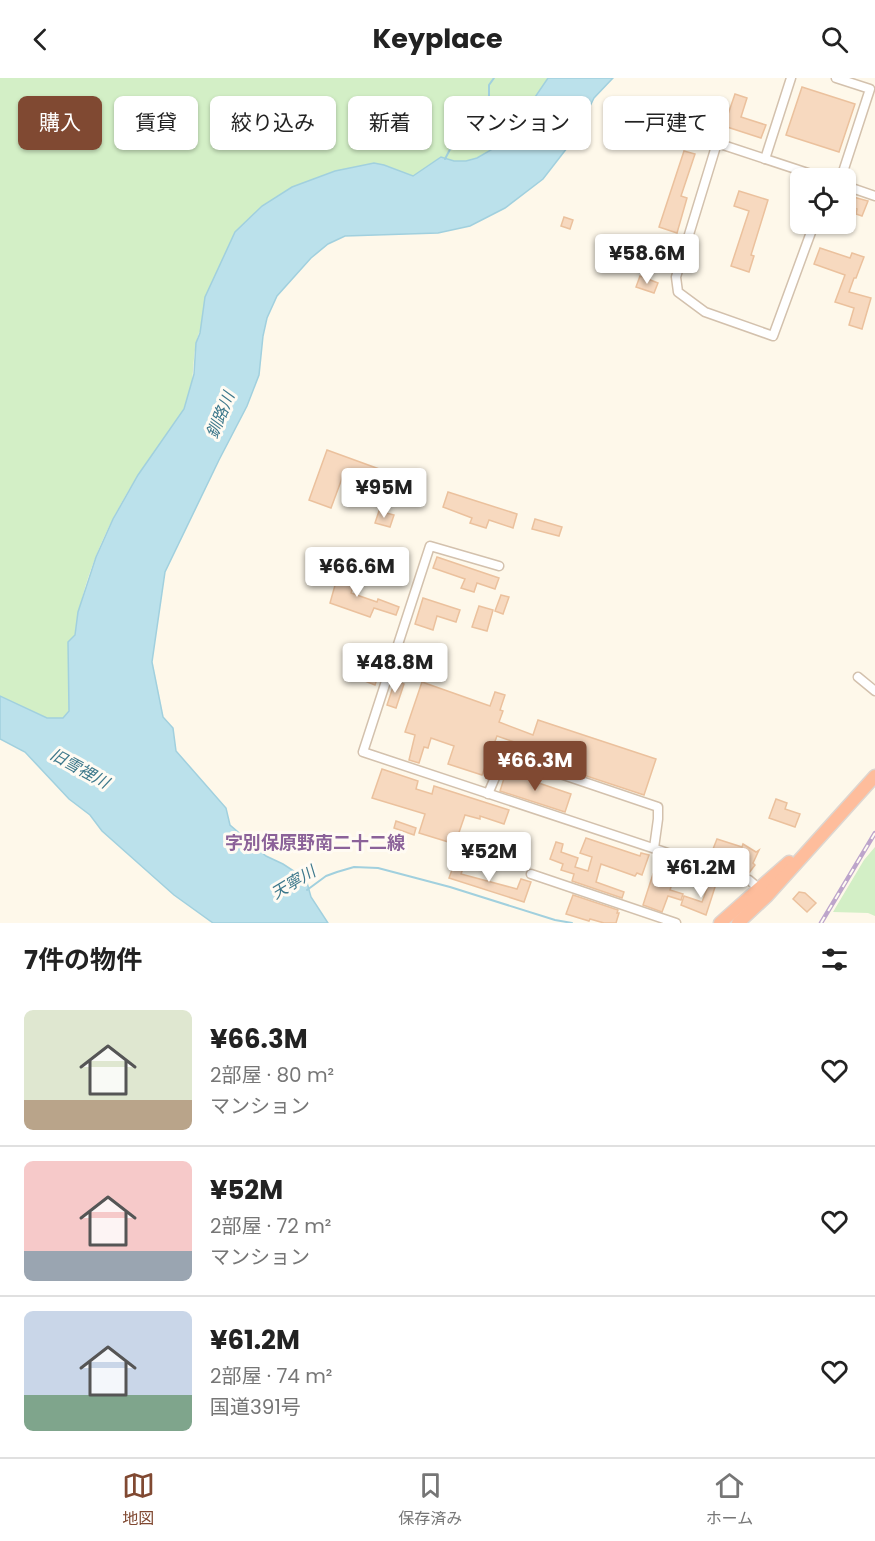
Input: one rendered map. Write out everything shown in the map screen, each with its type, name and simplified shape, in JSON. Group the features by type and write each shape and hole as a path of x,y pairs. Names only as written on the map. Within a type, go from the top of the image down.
{"highway":[{"path":"738,923 763,892 875,776"},
{"path":"720,923 763,892"}],"street":[{"path":"765,159 791,78"},
{"path":"836,78 858,81 870,89 844,168"},
{"path":"792,168 717,143 676,277 678,292 705,312 773,336 810,234"},
{"path":"856,189 875,196"},
{"path":"499,567 430,546 363,752 748,880 763,892"},
{"path":"858,677 875,691"},
{"path":"488,794 499,768 519,760 658,807 654,848"},
{"path":"531,874 676,923"}],"green space":[{"path":"0,78 548,78 536,96 444,96 444,150 492,150 466,161 454,161 441,157 413,177 384,165 199,333 191,391 184,410 128,492 107,531 90,572 78,614 75,635 68,642 69,710 63,718 47,718 0,696"},
{"path":"875,847 875,916 868,913 833,912 864,860"}],"water":[{"path":"548,78 613,78 591,104 591,96 536,96"},
{"path":"491,150 565,150 543,179 505,208 470,226 438,233 345,236 328,244 311,258 277,296 267,318 259,375 247,406 165,572 152,662 163,717 173,728 176,751 226,808 230,825 266,856 306,879 311,897 328,923 213,923 174,895 102,831 90,815 69,799 25,752 0,739 0,696 47,718 63,718 69,711 68,642 75,635 78,612 96,557 113,519 138,475 184,409 194,374 196,343 200,333 205,297 235,232 262,206 292,187 335,171 374,163 413,176 441,157 454,161 477,158"}],"building":[{"path":"802,87 855,104 839,152 786,135"},
{"path":"735,94 747,98 741,117 766,125 761,138 729,128 729,111"},
{"path":"684,151 695,154 681,196 687,198 677,233 659,227"},
{"path":"739,191 768,200 751,255 754,256 749,272 731,266 749,211 734,206"},
{"path":"856,198 868,201 862,216 856,214"},
{"path":"564,217 573,220 570,229 561,226"},
{"path":"820,248 850,258 852,253 864,257 849,292 871,298 862,329 849,325 854,308 835,302 845,275 814,264"},
{"path":"640,276 658,283 654,293 636,287"},
{"path":"327,450 415,482 410,494 389,486 388,489 344,473 331,508 309,500"},
{"path":"448,492 517,514 513,528 489,520 486,528 470,523 472,518 443,507"},
{"path":"379,511 394,515 390,527 375,523"},
{"path":"535,519 562,527 559,536 532,529"},
{"path":"437,557 499,578 495,589 477,583 474,592 461,588 465,579 433,568"},
{"path":"339,571 356,577 351,593 399,607 396,615 374,608 370,617 330,603"},
{"path":"501,595 509,597 503,614 495,611"},
{"path":"423,598 460,610 456,622 437,616 433,630 415,624"},
{"path":"479,606 493,610 487,631 472,627"},
{"path":"376,658 383,660 375,685 365,681 370,666 373,667"},
{"path":"395,681 404,684 396,708 387,705"},
{"path":"422,682 490,706 495,692 505,695 499,722 533,735 538,720 656,759 644,795 526,756 529,747 497,736 482,775 448,764 454,746 431,738 428,748 424,747 419,763 409,760 415,735 405,732"},
{"path":"382,769 418,781 416,789 432,794 434,786 509,810 504,824 480,816 480,819 465,815 455,844 419,833 425,814 372,798"},
{"path":"510,770 522,774 521,777 571,794 565,812 500,791 506,772"},
{"path":"776,799 787,803 785,809 800,814 795,827 769,818"},
{"path":"396,821 416,828 414,835 394,828"},
{"path":"586,838 640,856 641,853 649,855 642,875 637,873 635,876 601,864 596,882 624,892 622,898 572,881 574,874 561,870 563,864 550,859 556,842 563,844 561,852 578,858 575,867 588,871 592,857 580,853"},
{"path":"717,839 742,847 743,844 756,852 759,850 753,863 755,865 749,873 742,868 747,862 731,856 728,866 718,863 721,852 713,849"},
{"path":"457,856 466,860 461,874 517,889 521,879 531,882 524,902 449,878"},
{"path":"653,874 673,881 670,890 683,894 681,900 668,896 662,912 643,905"},
{"path":"704,880 716,884 706,915 681,905 684,896 702,902 707,889 701,887"},
{"path":"799,892 805,893 816,903 807,912 793,899"},
{"path":"573,895 618,910 616,923 604,923 590,919 589,921 566,914"}],"waterway":[{"path":"445,159 460,130 473,112 489,108 489,85 494,78"},
{"name":"天寧川","path":"307,890 326,876 337,872 354,867 378,868 572,923"}],"railway":[{"path":"821,923 875,833"}],"district":[{"name":"字別保原野南二十二線","path":"315,843"}],"water label":[{"name":"釧路川","path":"220,415"},
{"name":"旧雪裡川","path":"80,768"}]}
